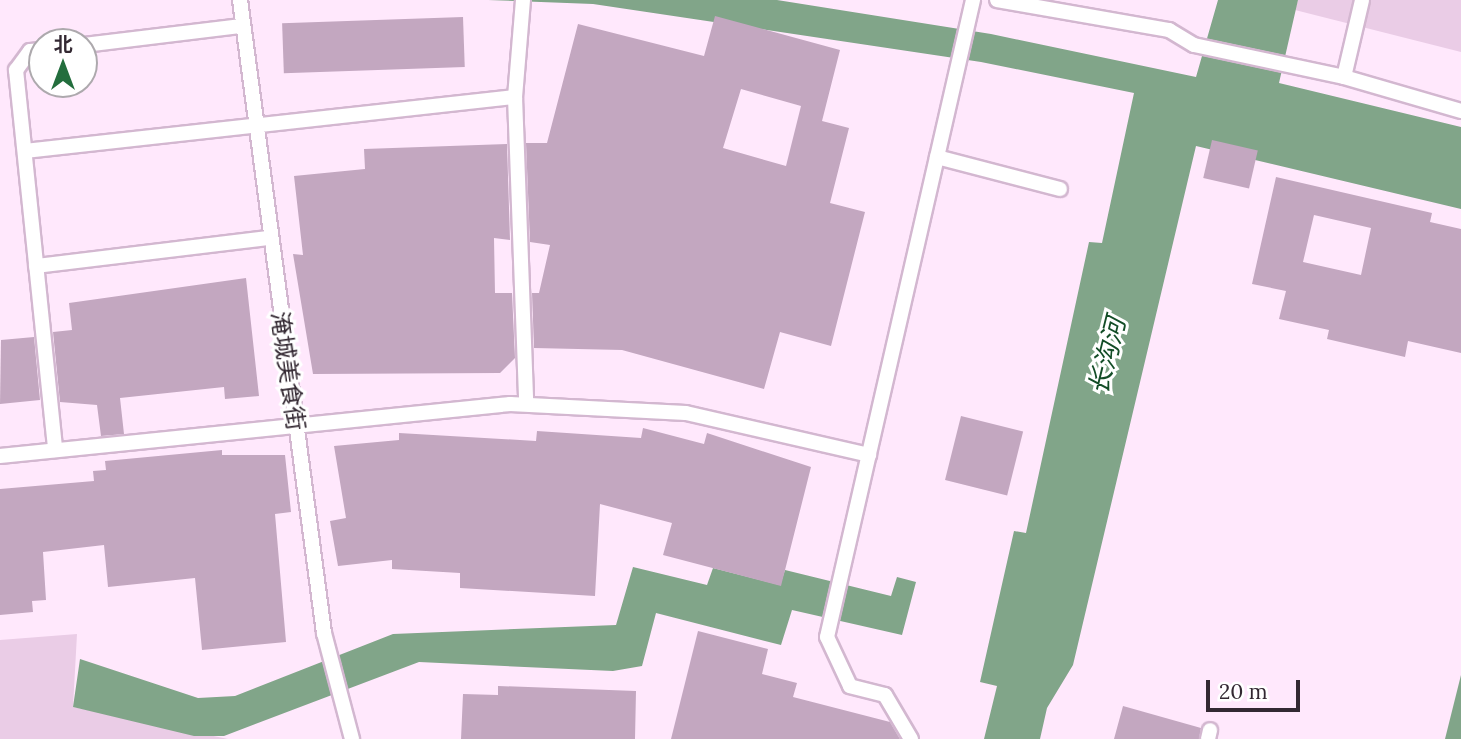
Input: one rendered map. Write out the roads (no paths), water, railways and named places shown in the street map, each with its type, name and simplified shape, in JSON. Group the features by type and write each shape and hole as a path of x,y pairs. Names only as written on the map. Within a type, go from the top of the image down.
{"lane":[{"name":"淹城美食街","path":"240,0 253,125 324,633 352,739"},
{"path":"523,0 515,97 526,404"},
{"path":"911,739 886,695 850,686 827,637 973,0"},
{"path":"997,0 1170,30 1194,45 1344,77 1461,111"},
{"path":"1344,77 1362,0"},
{"path":"98,43 242,26"},
{"path":"28,54 16,69 55,450"},
{"path":"25,151 515,97"},
{"path":"937,157 1060,189"},
{"path":"36,266 269,238"},
{"path":"0,456 296,423 526,404 686,413 869,455"}],"water":[{"name":"长沟河","path":"488,0 777,0 991,34 1196,77 1218,0 1298,0 1279,83 1461,127 1461,209 1196,146 1073,665 1047,708 1040,739 984,739 997,686 980,682 1014,531 1026,533 1089,242 1102,243 1134,93 981,62 593,4"},
{"path":"633,567 707,585 713,568 780,585 785,570 891,596 897,577 916,582 902,635 792,610 781,645 656,613 642,666 613,671 419,662 224,736 194,736 73,707 80,659 198,698 235,696 393,634 616,625"},
{"path":"1461,675 1461,739 1445,739"}]}
